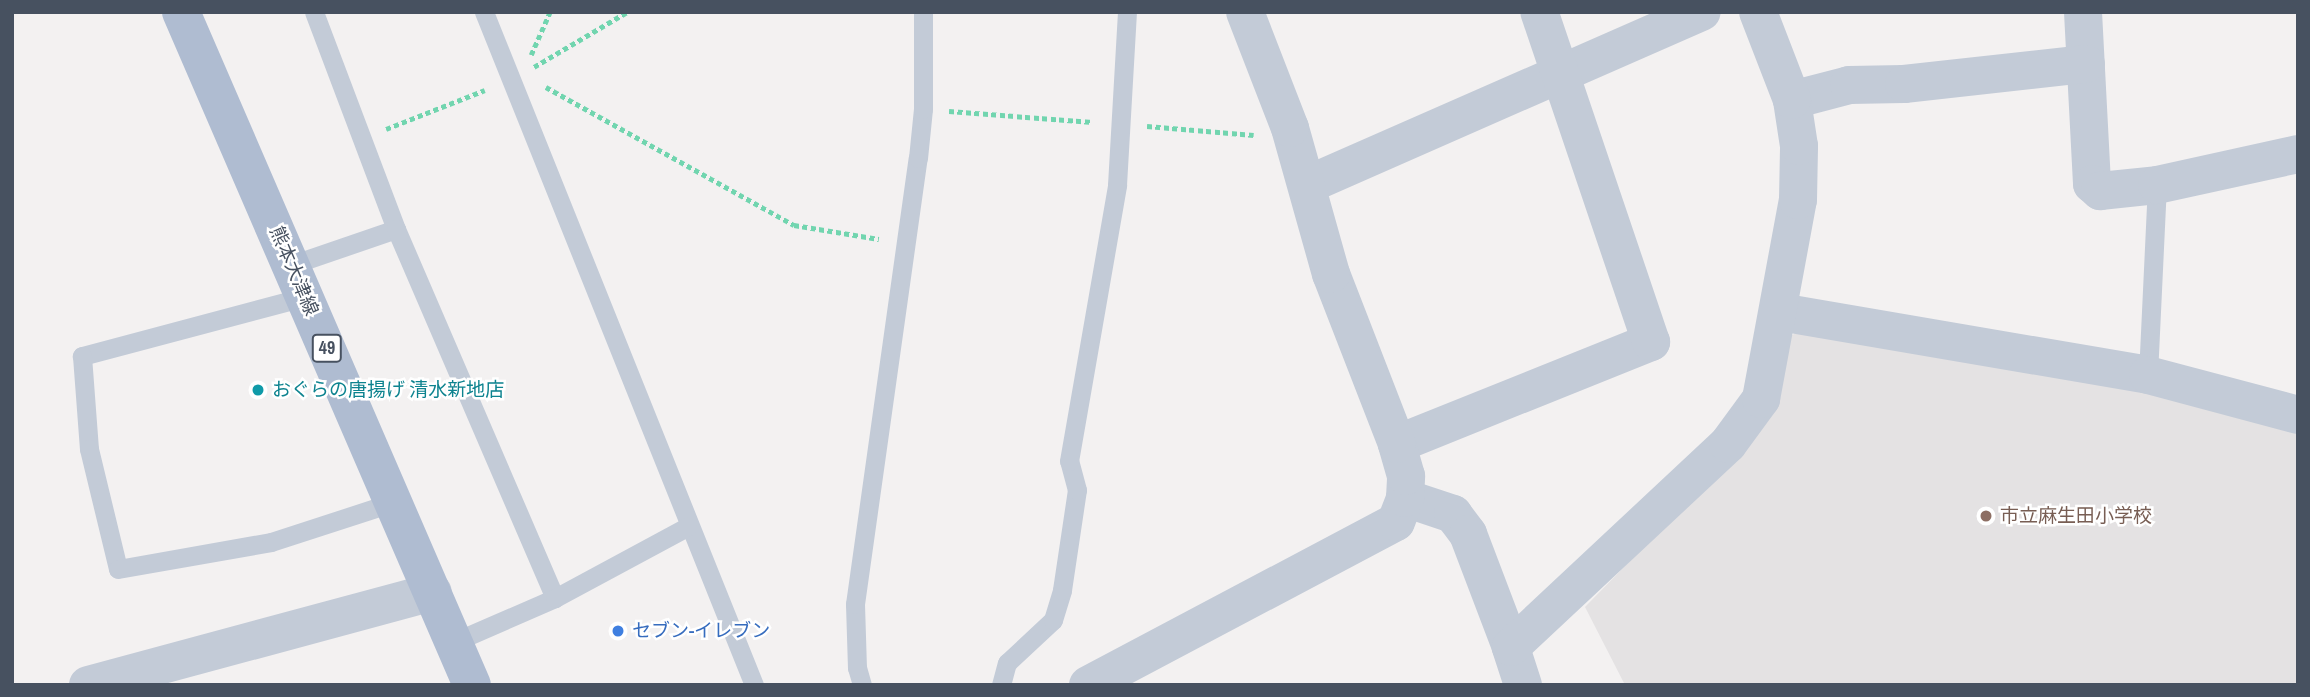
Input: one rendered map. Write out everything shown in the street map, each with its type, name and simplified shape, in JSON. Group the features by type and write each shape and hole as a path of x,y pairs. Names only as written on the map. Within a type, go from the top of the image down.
{"main road":[{"name":"熊本大津線","path":"181,12 472,685"}],"street":[{"path":"1088,685 1396,522 1405,498 1406,475 1397,444 1331,274 1282,103 1245,12"},
{"path":"1397,444 1651,342 1562,72 1539,12"},
{"path":"1307,185 1702,12"},
{"path":"1511,647 1728,444 1761,399 1780,312 1798,200 1799,146 1793,100 1758,12"},
{"path":"2084,12 2092,184 2100,191 2157,185 2298,154"},
{"path":"1793,100 1849,85 1904,84 2086,64"},
{"path":"1780,312 2148,375 2298,415"},
{"path":"1405,498 1453,514 1468,534 1523,685"},
{"path":"88,685 433,592"}],"lane":[{"path":"314,12 396,229 555,598"},
{"path":"484,12 517,77 687,527 754,685"},
{"path":"862,685 857,668 855,604 907,244 923,109 923,12"},
{"path":"1001,685 1007,663 1053,620 1062,590 1077,490 1069,461 1117,185 1127,12"},
{"path":"2148,375 2157,185"},
{"path":"394,502 271,542 118,569 89,449 82,356 298,281 396,229"},
{"path":"454,642 555,598 687,527"}],"path":[{"path":"517,77 550,12"},
{"path":"363,138 517,77 627,12"},
{"path":"517,77 794,225 907,244"}],"shaded area":[{"name":"市立麻生田小学校","path":"1804,329 2120,381 2298,429 2298,685 1625,685 1585,607 1629,562 1790,336"}],"place":[{"name":"おぐらの唐揚げ 清水新地店","path":"258,390"},
{"name":"市立麻生田小学校","path":"1986,516"},
{"name":"セブン-イレブン","path":"618,631"}]}
